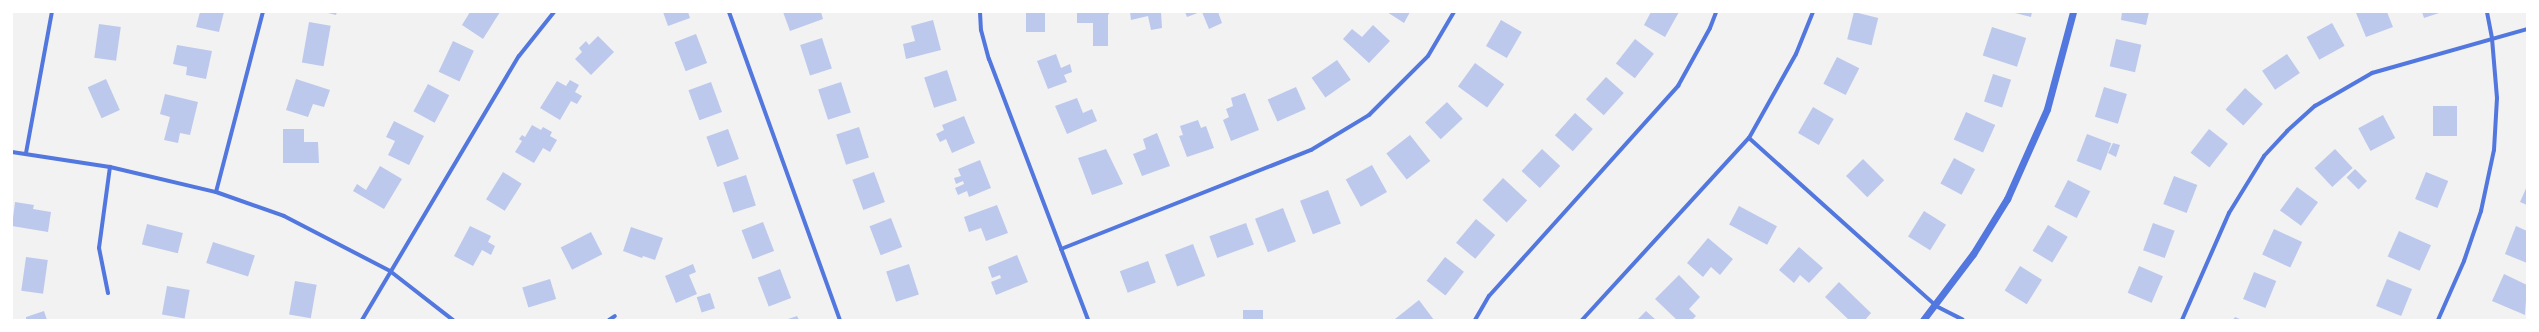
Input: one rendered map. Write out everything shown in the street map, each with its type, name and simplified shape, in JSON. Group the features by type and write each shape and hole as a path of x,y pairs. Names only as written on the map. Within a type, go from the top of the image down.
{"street":[{"path":"26,154 52,12"},
{"path":"216,192 263,12"},
{"path":"362,320 519,56 554,12"},
{"path":"729,12 840,320"},
{"path":"980,12 981,30 988,59 1088,320"},
{"path":"1061,249 1311,150 1369,115 1428,56 1454,12"},
{"path":"1475,320 1489,296 1678,86 1716,12"},
{"path":"1582,320 1749,138 1796,54 1813,12"},
{"path":"1923,320 1936,306 1974,254 2007,198 2047,109 2074,12"},
{"path":"2438,320 2464,261 2476,225 2494,150 2497,98 2492,38 2487,12"},
{"path":"2182,320 2229,213 2264,156 2287,131 2315,106 2372,73 2527,29"},
{"path":"1749,138 1936,306 1963,320"},
{"path":"12,152 110,167 216,192 284,216 390,271 453,320"},
{"path":"108,293 99,248 110,167"},
{"path":"609,320 615,316"}],"building":[{"path":"200,12 224,12 219,32 196,27"},
{"path":"324,12 337,12 336,15"},
{"path":"470,12 500,12 483,39 462,25"},
{"path":"663,12 688,12 690,18 668,26"},
{"path":"783,12 821,12 823,19 790,31"},
{"path":"1026,12 1045,12 1045,32 1026,32"},
{"path":"1077,12 1110,12 1108,15 1108,46 1093,46 1093,23 1077,23"},
{"path":"1130,12 1161,12 1162,28 1151,30 1148,16 1131,20"},
{"path":"1185,12 1200,12 1187,17"},
{"path":"1202,12 1218,12 1222,23 1209,29"},
{"path":"1387,12 1410,12 1404,23"},
{"path":"1651,12 1679,12 1665,37 1644,25"},
{"path":"1854,12 1878,18 1871,45 1847,39"},
{"path":"2011,12 2032,12 2031,17"},
{"path":"2122,12 2149,12 2146,25 2121,20"},
{"path":"2387,12 2393,27 2366,37 2356,13"},
{"path":"2422,12 2442,12 2424,18"},
{"path":"933,20 941,50 906,59 903,44 915,41 911,26"},
{"path":"1501,20 1522,32 1507,58 1486,46"},
{"path":"309,22 331,26 324,66 302,62"},
{"path":"2332,23 2345,46 2319,60 2307,37"},
{"path":"99,24 121,27 116,61 94,58"},
{"path":"1373,25 1390,41 1369,63 1343,39 1352,29 1362,37"},
{"path":"1992,27 2026,38 2017,67 1983,56"},
{"path":"696,34 707,63 686,71 675,42"},
{"path":"598,36 614,52 591,75 575,59 582,52 579,48 586,41 589,45"},
{"path":"822,38 832,68 810,76 800,45"},
{"path":"1635,39 1654,54 1635,78 1616,63"},
{"path":"2116,39 2141,45 2135,72 2110,66"},
{"path":"453,41 474,51 459,82 439,72"},
{"path":"177,45 212,51 206,79 186,75 187,67 173,64"},
{"path":"1056,54 1061,68 1070,64 1072,72 1064,75 1067,82 1048,89 1037,61"},
{"path":"2287,54 2300,73 2275,90 2262,71"},
{"path":"1837,57 1859,68 1846,95 1823,84"},
{"path":"1337,60 1351,80 1325,97 1312,78"},
{"path":"1475,63 1504,84 1487,108 1458,86"},
{"path":"947,70 957,100 934,108 924,77"},
{"path":"1993,74 2011,80 2002,107 1984,102"},
{"path":"1606,77 1624,93 1604,115 1586,99"},
{"path":"106,79 120,110 102,118 88,87"},
{"path":"296,79 330,90 324,107 313,104 308,117 286,110"},
{"path":"570,80 579,85 575,92 582,96 577,104 571,101 560,120 540,108 557,81 566,86"},
{"path":"711,82 722,112 699,120 688,90"},
{"path":"841,82 851,112 828,120 818,89"},
{"path":"428,84 449,95 435,123 413,111"},
{"path":"1296,87 1306,109 1277,122 1268,100"},
{"path":"2104,87 2127,94 2118,124 2095,117"},
{"path":"2245,88 2263,104 2243,126 2226,110"},
{"path":"1245,93 1259,130 1231,141 1223,120 1229,117 1226,109 1233,106 1231,98"},
{"path":"165,94 198,102 190,135 180,133 178,143 164,140 170,117 160,114"},
{"path":"1077,98 1083,113 1092,109 1097,121 1067,134 1055,106"},
{"path":"1447,102 1463,119 1441,139 1425,122"},
{"path":"2433,106 2457,106 2457,136 2433,136"},
{"path":"1813,107 1834,119 1819,145 1798,133"},
{"path":"1966,112 1995,125 1983,152 1954,139"},
{"path":"1575,113 1593,129 1573,151 1555,135"},
{"path":"2383,115 2395,138 2370,151 2358,128"},
{"path":"964,116 975,143 952,153 946,139 940,142 936,134 944,130 942,125"},
{"path":"1198,120 1201,128 1206,126 1214,148 1187,157 1179,136 1183,135 1180,126"},
{"path":"394,121 424,136 409,165 388,155 395,141 386,137"},
{"path":"532,125 541,130 543,127 552,132 550,136 557,140 550,152 543,148 534,163 515,152 522,141 519,139 522,135 525,137"},
{"path":"859,127 869,157 846,165 836,134"},
{"path":"283,129 304,129 304,142 318,142 319,163 283,163"},
{"path":"728,129 739,159 717,167 706,137"},
{"path":"2209,129 2228,144 2209,167 2191,153"},
{"path":"1157,133 1170,166 1142,176 1133,154 1146,149 1143,139"},
{"path":"2087,134 2111,143 2101,170 2077,161"},
{"path":"1410,135 1430,161 1407,179 1386,153"},
{"path":"2113,143 2120,145 2116,157 2108,153"},
{"path":"1106,149 1123,184 1092,195 1078,158"},
{"path":"1542,149 1560,166 1540,188 1522,171"},
{"path":"2335,149 2353,168 2332,187 2315,168"},
{"path":"1954,158 1975,169 1962,195 1940,184"},
{"path":"1863,159 1884,180 1867,197 1846,176"},
{"path":"980,160 991,188 969,197 967,191 958,195 955,188 964,184 963,181 956,184 954,178 961,176 958,169"},
{"path":"1372,165 1387,192 1361,207 1346,180"},
{"path":"380,166 402,179 384,209 353,191 357,184 366,190"},
{"path":"2355,169 2367,181 2359,190 2347,177"},
{"path":"503,172 522,184 505,211 486,199"},
{"path":"874,172 885,202 863,210 852,180"},
{"path":"2426,172 2448,181 2437,208 2415,199"},
{"path":"746,175 756,205 733,213 723,182"},
{"path":"2174,176 2197,185 2187,213 2163,204"},
{"path":"1503,178 1527,201 1507,222 1483,200"},
{"path":"2068,180 2090,191 2077,218 2054,207"},
{"path":"2527,186 2527,205 2520,202"},
{"path":"2297,187 2318,202 2301,226 2280,210"},
{"path":"1328,190 1341,224 1313,234 1300,201"},
{"path":"15,202 34,205 33,209 51,212 48,232 12,226"},
{"path":"997,205 1008,233 986,241 981,228 969,232 964,217"},
{"path":"1739,206 1777,226 1767,245 1729,225"},
{"path":"1283,208 1296,242 1268,252 1255,219"},
{"path":"1924,211 1946,225 1930,250 1908,236"},
{"path":"891,218 902,247 881,255 870,226"},
{"path":"1476,219 1495,235 1475,259 1456,243"},
{"path":"763,222 774,251 753,259 742,230"},
{"path":"1246,223 1254,245 1217,258 1209,236"},
{"path":"2153,223 2175,231 2165,258 2143,250"},
{"path":"147,224 183,233 178,253 142,244"},
{"path":"2048,225 2068,237 2052,263 2033,251"},
{"path":"470,226 491,236 488,242 495,246 491,255 482,250 473,266 454,256"},
{"path":"2516,226 2527,231 2527,263 2505,254"},
{"path":"631,227 663,238 655,260 643,256 642,258 623,251"},
{"path":"2274,229 2302,242 2290,267 2262,254"},
{"path":"2399,231 2431,245 2420,271 2388,257"},
{"path":"591,232 602,254 572,270 561,247"},
{"path":"1708,238 1733,259 1720,275 1711,267 1703,277 1687,263"},
{"path":"213,242 255,256 248,277 206,263"},
{"path":"1193,244 1205,276 1177,286 1165,255"},
{"path":"1799,247 1823,268 1809,283 1800,275 1794,283 1779,270"},
{"path":"1017,255 1028,282 996,295 991,282 1001,278 1000,275 992,278 988,267"},
{"path":"26,257 48,260 43,294 21,291"},
{"path":"1445,257 1464,272 1445,295 1427,281"},
{"path":"1148,261 1156,283 1128,293 1120,271"},
{"path":"693,264 696,272 689,275 697,294 676,303 665,276"},
{"path":"909,264 919,294 896,302 886,271"},
{"path":"2020,266 2042,280 2027,304 2005,291"},
{"path":"2139,266 2163,276 2152,303 2128,293"},
{"path":"780,269 791,298 769,307 758,278"},
{"path":"2254,272 2276,281 2265,308 2243,299"},
{"path":"2504,274 2527,285 2525,315 2492,301"},
{"path":"1679,275 1700,297 1689,309 1696,316 1692,320 1677,320 1655,299"},
{"path":"550,279 556,299 528,308 522,287"},
{"path":"2387,279 2412,289 2401,316 2376,306"},
{"path":"295,281 317,285 311,318 289,314"},
{"path":"1839,282 1871,313 1865,320 1849,320 1825,297"},
{"path":"167,286 190,290 185,319 162,315"},
{"path":"710,293 715,308 702,313 697,297"},
{"path":"1419,300 1434,320 1395,319"},
{"path":"1243,310 1263,310 1263,320 1243,320"},
{"path":"44,311 47,320 26,320 26,317"},
{"path":"1646,311 1656,320 1637,320"},
{"path":"797,316 799,320 785,320"},
{"path":"2235,317 2242,320 2233,320"}]}
